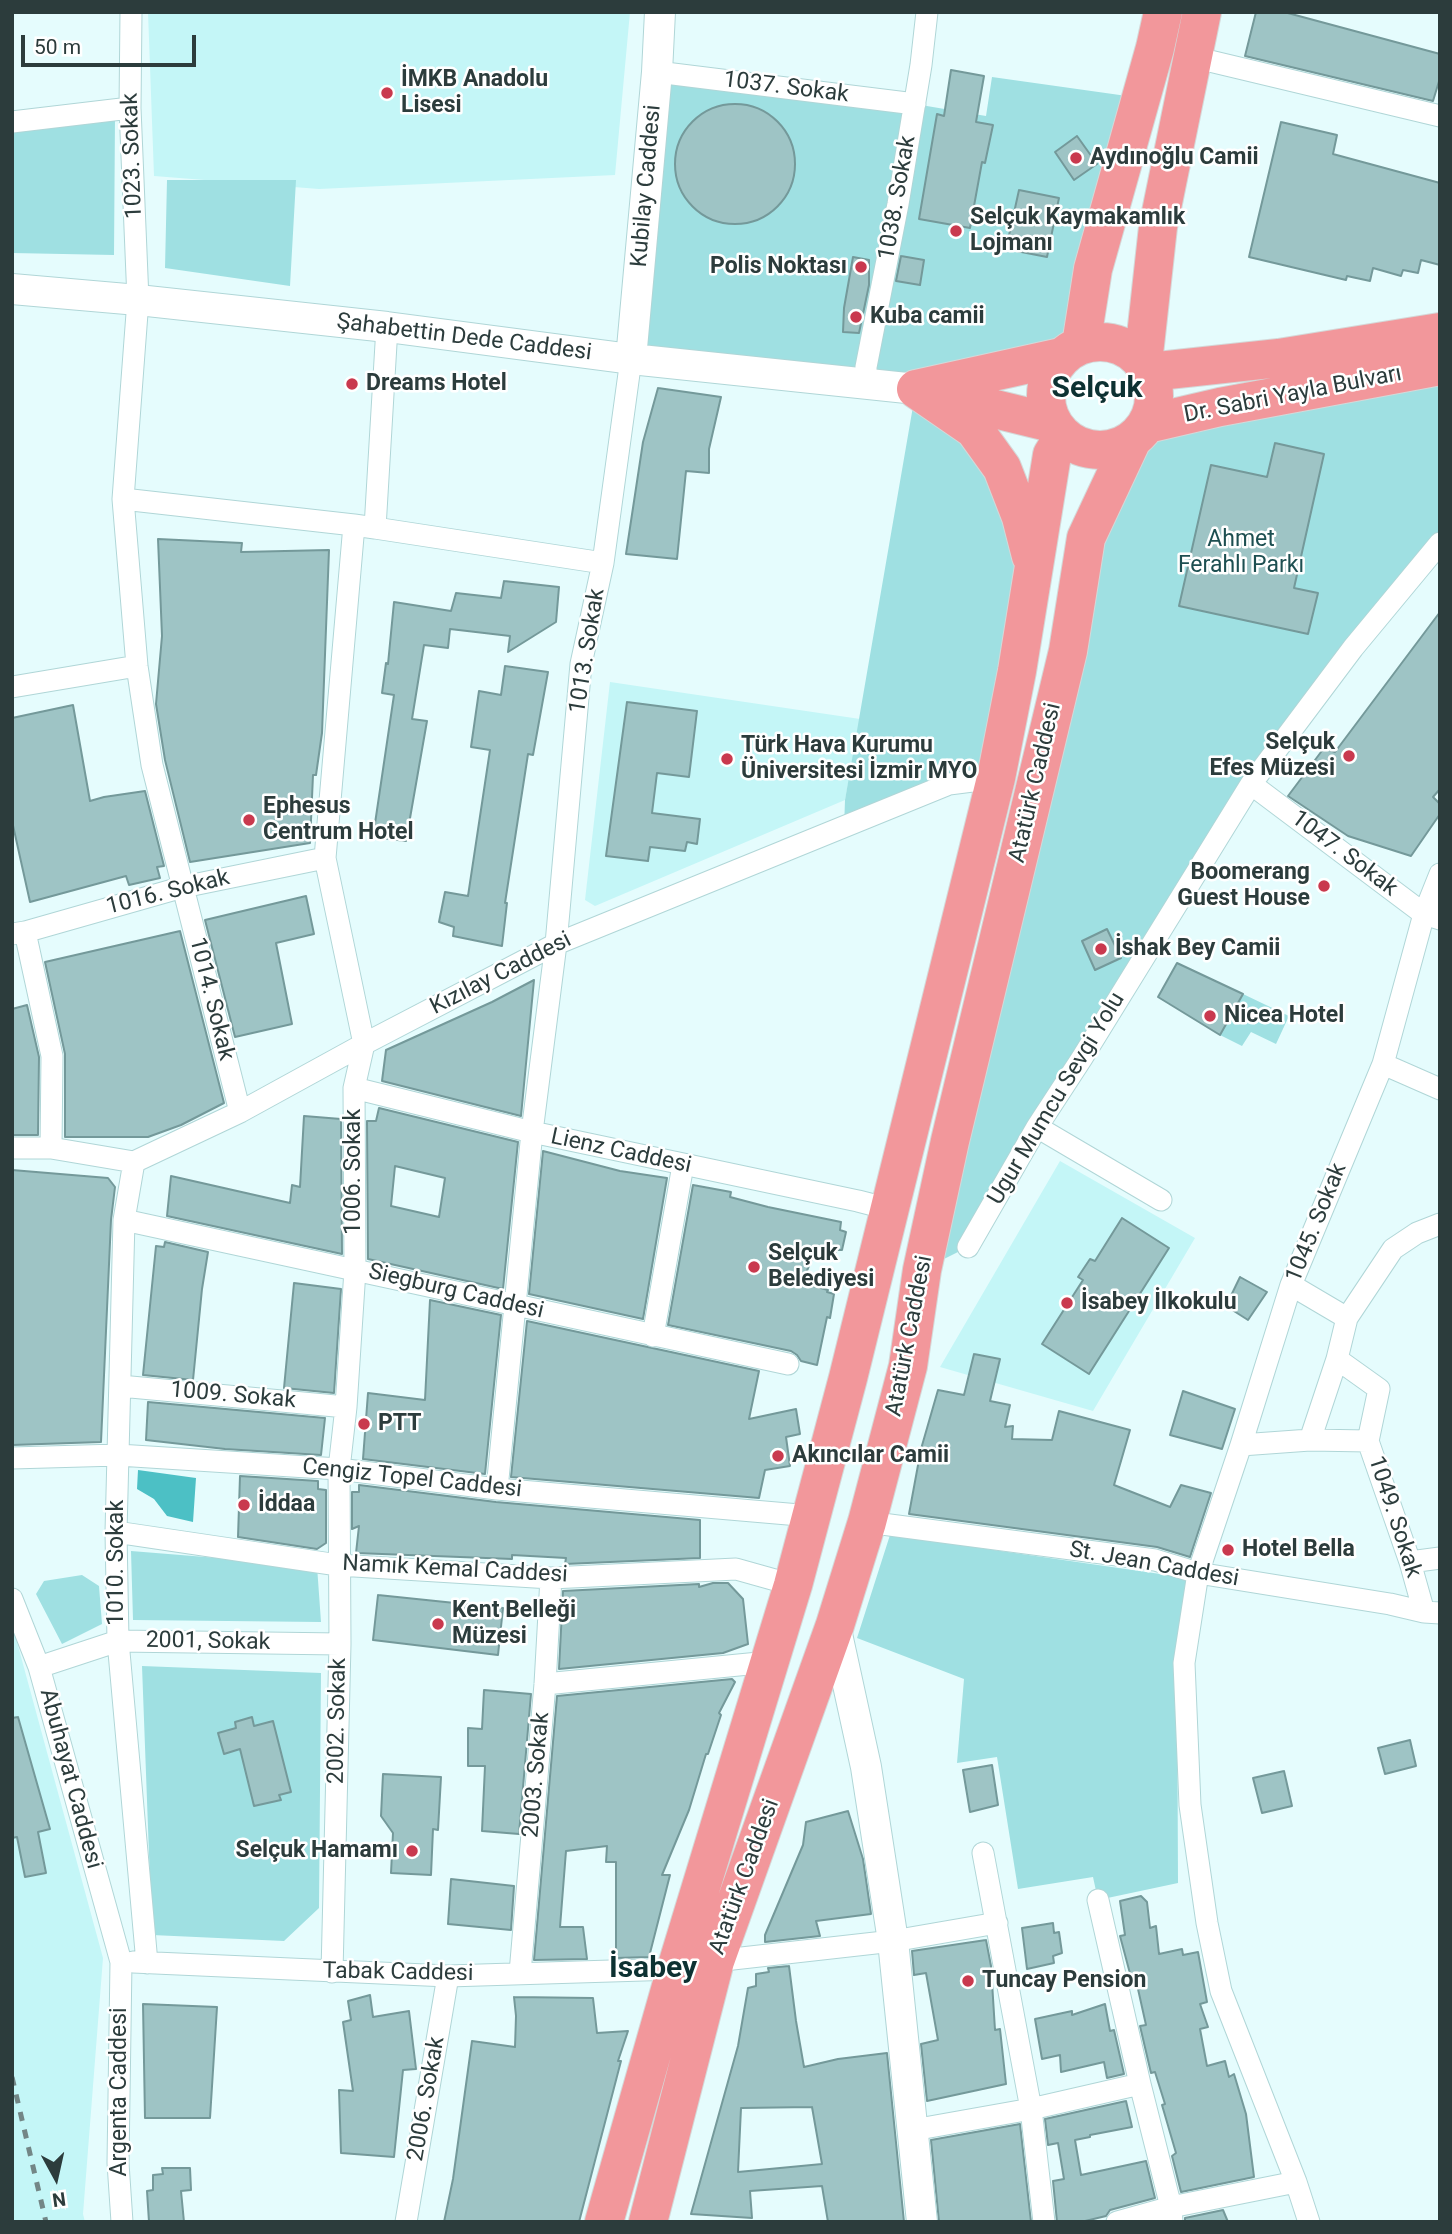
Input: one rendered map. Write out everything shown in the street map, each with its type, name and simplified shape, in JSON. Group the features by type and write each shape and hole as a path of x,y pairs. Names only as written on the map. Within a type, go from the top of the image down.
{"highway":[{"path":"1058,430 1046,406 1045,388 1051,372 1071,351 1163,12"},
{"path":"916,389 1058,430 1079,447 1097,451 1116,449 1140,432 1153,412 1155,398 1146,367 1158,227 1202,12"},
{"name":"Dr. Sabri Yayla Bulvarı","path":"1146,367 1279,358 1440,332"},
{"path":"916,389 1071,351 1098,341 1131,351 1146,367"},
{"name":"Dr. Sabri Yayla Bulvarı","path":"1140,432 1220,407 1440,366"},
{"path":"916,389 974,429 1002,468 1021,517 1033,565"},
{"name":"Atatürk Caddesi","path":"604,2222 676,1969 793,1585 848,1378 996,778 1058,430"},
{"name":"Atatürk Caddesi","path":"648,2222 715,1961 867,1522 908,1366 922,1270 950,1140 1068,650 1086,538 1140,432"},
{"path":"811,1516 816,1509 830,1505 842,1508 867,1522"},
{"path":"793,1585 803,1593 818,1597 831,1593 839,1609"}],"street":[{"name":"1023. Sokak","path":"131,12 130,108 138,300 123,499 137,666"},
{"name":"Kubilay Caddesi","path":"631,359 660,12"},
{"name":"1038. Sokak","path":"866,383 866,367 915,104 927,12"},
{"path":"1193,57 1440,116"},
{"name":"1037. Sokak","path":"657,72 915,104"},
{"path":"12,122 130,108"},
{"name":"Şahabettin Dede Caddesi","path":"12,289 387,327 631,359 916,389"},
{"path":"364,1044 326,858 387,327"},
{"name":"1013. Sokak","path":"497,1489 532,1132 556,944 581,664 603,563 631,359"},
{"path":"123,499 364,527 603,563"},
{"name":"Ugur Mumcu Sevgi Yolu","path":"968,1247 1037,1127 1251,784 1353,648 1440,543"},
{"path":"12,687 137,666"},
{"name":"1014. Sokak","path":"137,666 152,765 240,1112"},
{"name":"Kızılay Caddesi","path":"134,1162 240,1112 556,944 949,784 996,778"},
{"name":"1047. Sokak","path":"1251,784 1432,917"},
{"name":"1016. Sokak","path":"18,933 183,887 326,858"},
{"name":"1045. Sokak","path":"1309,2222 1221,1991 1207,1923 1190,1805 1184,1663 1198,1573 1291,1285 1383,1064 1432,917 1440,874"},
{"path":"18,933 52,1056 51,1148"},
{"name":"1006. Sokak","path":"339,1469 355,1270 354,1088 364,1044"},
{"path":"1383,1064 1440,1088"},
{"name":"Lienz Caddesi","path":"354,1088 616,1151 889,1209"},
{"path":"1037,1127 1161,1200"},
{"path":"12,1148 51,1148 134,1162"},
{"name":"1010. Sokak","path":"134,1162 124,1220 116,1532 118,1641 147,1963"},
{"path":"653,1336 683,1165"},
{"name":"Siegburg Caddesi","path":"124,1220 788,1364"},
{"path":"1310,1440 1338,1359 1347,1318 1393,1248 1417,1233 1440,1224"},
{"path":"1291,1285 1347,1318"},
{"name":"1049. Sokak","path":"1338,1359 1378,1389 1368,1441 1410,1562 1432,1613"},
{"name":"1009. Sokak","path":"120,1386 346,1407"},
{"path":"1241,1445 1310,1440 1368,1441"},
{"name":"Cengiz Topel Caddesi","path":"12,1458 118,1455 339,1469 497,1489 811,1516"},
{"name":"2002. Sokak","path":"332,1972 340,1644 339,1469"},
{"name":"St. Jean Caddesi","path":"867,1522 1155,1560 1198,1573 1432,1613"},
{"name":"Namık Kemal Caddesi","path":"116,1532 338,1565 551,1578 736,1569 793,1585"},
{"path":"1410,1562 1440,1558"},
{"name":"2003. Sokak","path":"520,1973 545,1684 551,1578"},
{"name":"Abuhayat Caddesi","path":"12,1599 39,1667 121,1962"},
{"path":"839,1609 893,1941 922,2222"},
{"name":"2001, Sokak","path":"39,1667 118,1641 340,1644"},
{"path":"545,1684 769,1662"},
{"path":"983,1853 1031,2109 1044,2222"},
{"path":"1098,1900 1171,2214"},
{"path":"715,1961 893,1941 997,1923"},
{"name":"Tabak Caddesi","path":"121,1962 449,1976 676,1969"},
{"name":"Argenta Caddesi","path":"121,1962 118,2163 122,2222"},
{"name":"2006. Sokak","path":"406,2222 449,1976"},
{"path":"913,2130 1031,2109 1140,2084"},
{"path":"1117,2222 1171,2214 1296,2182"}],"shaded area":[{"name":"İMKB Anadolu Lisesi","path":"148,12 630,12 615,175 319,189 154,176"},
{"name":"Türk Hava Kurumu Üniversitesi İzmir MYO","path":"610,682 860,719 845,800 595,906 585,900"},
{"name":"İsabey İlkokulu","path":"1060,1161 1195,1238 1093,1411 940,1367"},
{"path":"138,1470 196,1478 193,1522 167,1516 154,1499 137,1489"},
{"path":"12,1599 14,1631 103,1958 83,2214 85,2222 12,2222"}],"green space":[{"path":"657,72 915,104 986,116 992,77 1141,98 1081,345 917,389 1021,517 996,778 844,829 845,800 916,389 631,359"},
{"path":"115,117 114,255 12,253 12,130"},
{"path":"167,180 296,180 290,286 165,268"},
{"name":"Ahmet Ferahlı Parkı","path":"1440,366 1440,543 1251,784 968,1247 922,1270 1068,651 1132,440"},
{"path":"1243,994 1289,1016 1276,1044 1251,1032 1242,1046 1220,1035"},
{"path":"890,1535 1188,1578 1177,1650 1178,1883 1098,1900 1093,1877 1018,1889 997,1757 957,1763 964,1679 857,1638"},
{"path":"131,1551 317,1566 321,1622 133,1620"},
{"path":"82,1575 99,1586 102,1624 62,1644 36,1594 44,1581"},
{"path":"142,1666 321,1673 319,1908 284,1941 152,1935"}],"building":[{"path":"1256,12 1284,12 1440,54 1440,78 1433,101 1245,56"},
{"path":"951,70 984,76 976,122 993,125 985,163 982,162 970,228 919,219 937,114 944,116"},
{"path":"735,104 758,109 777,122 790,141 795,164 790,187 777,206 758,219 735,224 712,219 693,206 680,187 675,164 680,141 693,122 712,109"},
{"path":"1281,122 1337,135 1333,154 1440,183 1440,265 1421,260 1418,273 1403,270 1401,276 1373,268 1370,281 1347,276 1346,280 1249,257"},
{"name":"Aydınoğlu Camii","path":"1077,136 1097,164 1074,180 1055,152"},
{"path":"1019,190 1059,198 1047,257 1006,249"},
{"path":"901,256 924,260 920,285 896,281"},
{"path":"853,257 869,260 869,285 859,333 843,332 844,308"},
{"path":"658,388 721,397 709,449 709,473 686,471 677,559 626,554 643,442"},
{"path":"1275,443 1324,454 1294,588 1318,593 1308,634 1179,606 1211,465 1267,477"},
{"path":"158,539 242,543 241,552 329,550 322,733 316,775 313,775 310,843 190,862 165,760 156,704 162,636"},
{"path":"504,581 559,587 556,622 508,652 510,636 450,629 448,648 424,645 412,719 427,721 406,841 373,837 394,695 382,693 386,663 388,664 394,602 451,611 456,593 501,598"},
{"path":"1440,612 1440,789 1433,797 1440,804 1440,814 1411,856 1348,836 1288,796 1324,748 1335,752"},
{"path":"505,666 548,672 533,755 528,754 505,903 502,946 453,936 454,927 439,922 445,892 468,896 490,750 471,747 479,691 501,695"},
{"path":"627,702 697,711 689,777 657,773 652,813 700,819 697,844 687,842 685,851 650,847 648,861 606,856"},
{"path":"73,705 90,801 145,791 164,866 157,867 160,878 129,885 126,876 30,902 12,821 12,718"},
{"path":"306,896 314,934 276,943 292,1024 235,1037 205,920"},
{"name":"İshak Bey Camii","path":"1107,929 1121,958 1095,970 1082,941"},
{"path":"180,931 224,1103 181,1125 148,1137 65,1137 65,1054 45,962"},
{"name":"Nicea Hotel","path":"1177,963 1243,994 1220,1035 1158,997"},
{"path":"534,980 521,1116 382,1081 386,1050"},
{"path":"27,1005 39,1057 38,1135 12,1135 12,1009"},
{"path":"379,1108 518,1142 503,1289 368,1259 367,1121 376,1121","holes":["395,1166 445,1178 439,1217 391,1206"]},
{"path":"304,1116 341,1119 342,1254 167,1216 171,1176 290,1203 292,1185 300,1187"},
{"path":"543,1151 620,1171 667,1178 643,1319 529,1294"},
{"path":"12,1170 108,1178 115,1187 111,1220 101,1442 12,1445"},
{"path":"693,1185 731,1192 730,1197 768,1207 841,1222 840,1230 846,1232 842,1250 836,1250 835,1255 815,1251 802,1283 834,1294 817,1365 801,1361 791,1351 668,1325"},
{"path":"1122,1218 1169,1248 1089,1374 1042,1344 1083,1280 1078,1277 1090,1259 1095,1261"},
{"path":"165,1242 208,1252 193,1380 143,1375 156,1246 164,1247"},
{"path":"1240,1277 1267,1292 1248,1320 1226,1306"},
{"path":"294,1283 341,1289 334,1393 284,1388"},
{"path":"430,1300 501,1315 485,1474 363,1459 368,1393 425,1400"},
{"path":"527,1321 759,1371 749,1419 796,1409 800,1434 786,1437 790,1466 765,1470 759,1498 511,1477"},
{"path":"974,1354 1000,1359 990,1401 1010,1405 1005,1427 1013,1426 1012,1439 1052,1440 1059,1411 1130,1430 1114,1485 1170,1507 1181,1485 1211,1493 1190,1557 1157,1547 909,1514 921,1449 938,1390 964,1395"},
{"path":"1183,1391 1235,1409 1222,1449 1170,1435"},
{"path":"148,1402 325,1418 321,1455 225,1449 146,1440"},
{"path":"240,1476 318,1481 318,1489 326,1490 326,1543 317,1549 238,1537"},
{"path":"359,1485 496,1502 700,1520 700,1558 565,1564 566,1558 512,1555 512,1559 356,1553 359,1526 352,1529 352,1492 359,1492"},
{"path":"728,1583 743,1599 748,1644 723,1653 559,1669 563,1591 699,1584 699,1587"},
{"name":"Kent Belleği Müzesi","path":"378,1595 503,1608 498,1655 373,1640"},
{"path":"732,1679 735,1682 719,1713 721,1715 689,1810 662,1875 670,1875 649,1957 616,1958 616,1862 606,1862 607,1846 566,1851 560,1927 583,1927 587,1959 534,1960 557,1696"},
{"path":"484,1690 531,1694 519,1834 482,1831 485,1766 468,1766 468,1728 482,1729"},
{"path":"18,1717 50,1829 38,1832 46,1873 25,1877 17,1837 12,1838 12,1718"},
{"path":"252,1717 254,1726 273,1721 291,1792 279,1795 281,1800 254,1806 240,1749 224,1754 218,1733 236,1728 235,1722"},
{"path":"1410,1740 1416,1766 1385,1774 1378,1748"},
{"path":"992,1765 998,1805 970,1812 963,1770"},
{"path":"1284,1771 1292,1806 1262,1813 1253,1778"},
{"path":"383,1774 441,1777 438,1830 433,1829 431,1875 391,1873 393,1833 381,1816"},
{"path":"848,1811 863,1859 871,1914 816,1921 820,1936 765,1942 765,1935 803,1845 806,1822"},
{"path":"451,1879 514,1886 511,1930 448,1924"},
{"path":"1141,1896 1147,1902 1150,1928 1156,1926 1159,1954 1182,1949 1183,1955 1198,1952 1207,2002 1200,2004 1208,2027 1200,2029 1207,2066 1225,2061 1229,2077 1234,2074 1246,2114 1254,2177 1181,2192 1172,2156 1176,2153 1162,2105 1165,2104 1155,2072 1151,2073 1140,2026 1146,2025 1136,1980 1132,1981 1120,1936 1125,1935 1120,1901"},
{"path":"1053,1923 1054,1933 1059,1932 1062,1953 1053,1956 1054,1963 1027,1969 1022,1928"},
{"path":"986,1940 991,1966 995,2030 1000,2029 1006,2084 927,2101 921,2044 938,2040 926,1973 914,1975 912,1951"},
{"path":"789,1966 804,2067 838,2059 887,2053 904,2222 828,2222 822,2186 750,2191 752,2218 691,2214 738,2046 748,1988 756,1986 756,1974 769,1972 768,1968","holes":["812,2107 822,2164 738,2172 741,2108"]},
{"path":"370,1995 373,2017 409,2011 416,2069 403,2070 394,2157 341,2153 339,2090 353,2091 343,2022 351,2020 348,2001"},
{"path":"514,1997 593,1998 597,2033 628,2031 618,2061 621,2061 579,2222 444,2222 453,2179 472,2041 515,2047"},
{"path":"143,2004 217,2007 210,2118 145,2118"},
{"path":"1105,2004 1110,2031 1114,2030 1124,2074 1107,2078 1104,2062 1061,2072 1060,2055 1042,2059 1035,2019 1072,2011 1072,2015"},
{"path":"1126,2101 1132,2127 1075,2140 1081,2175 1146,2161 1155,2198 1110,2210 1106,2216 1081,2222 1057,2222 1053,2181 1064,2179 1058,2143 1048,2145 1045,2119"},
{"path":"1020,2124 1031,2222 939,2222 931,2140"},
{"path":"162,2168 190,2168 191,2190 181,2191 184,2222 149,2222 147,2191 153,2190 153,2175 163,2174"},
{"path":"1223,2210 1228,2222 1185,2222 1185,2218"}],"railway":[{"path":"12,2077 46,2222"}],"place":[{"name":"İMKB Anadolu Lisesi","path":"387,93"},
{"name":"Aydınoğlu Camii","path":"1076,158"},
{"name":"Selçuk Kaymakamlık Lojmanı","path":"956,231"},
{"name":"Polis Noktası","path":"861,267"},
{"name":"Kuba camii","path":"856,317"},
{"name":"Dreams Hotel","path":"352,384"},
{"name":"Selçuk Efes Müzesi","path":"1349,756"},
{"name":"Türk Hava Kurumu Üniversitesi İzmir MYO","path":"727,759"},
{"name":"Ephesus Centrum Hotel","path":"249,820"},
{"name":"Boomerang Guest House","path":"1324,886"},
{"name":"İshak Bey Camii","path":"1101,949"},
{"name":"Nicea Hotel","path":"1210,1016"},
{"name":"Selçuk Belediyesi","path":"754,1267"},
{"name":"İsabey İlkokulu","path":"1067,1303"},
{"name":"PTT","path":"364,1424"},
{"name":"Akıncılar Camii","path":"778,1456"},
{"name":"İddaa","path":"244,1505"},
{"name":"Hotel Bella","path":"1228,1550"},
{"name":"Kent Belleği Müzesi","path":"438,1624"},
{"name":"Selçuk Hamamı","path":"412,1851"},
{"name":"Tuncay Pension","path":"968,1981"}],"district":[{"name":"Selçuk","path":"1097,389"},
{"name":"İsabey","path":"653,1969"}]}
